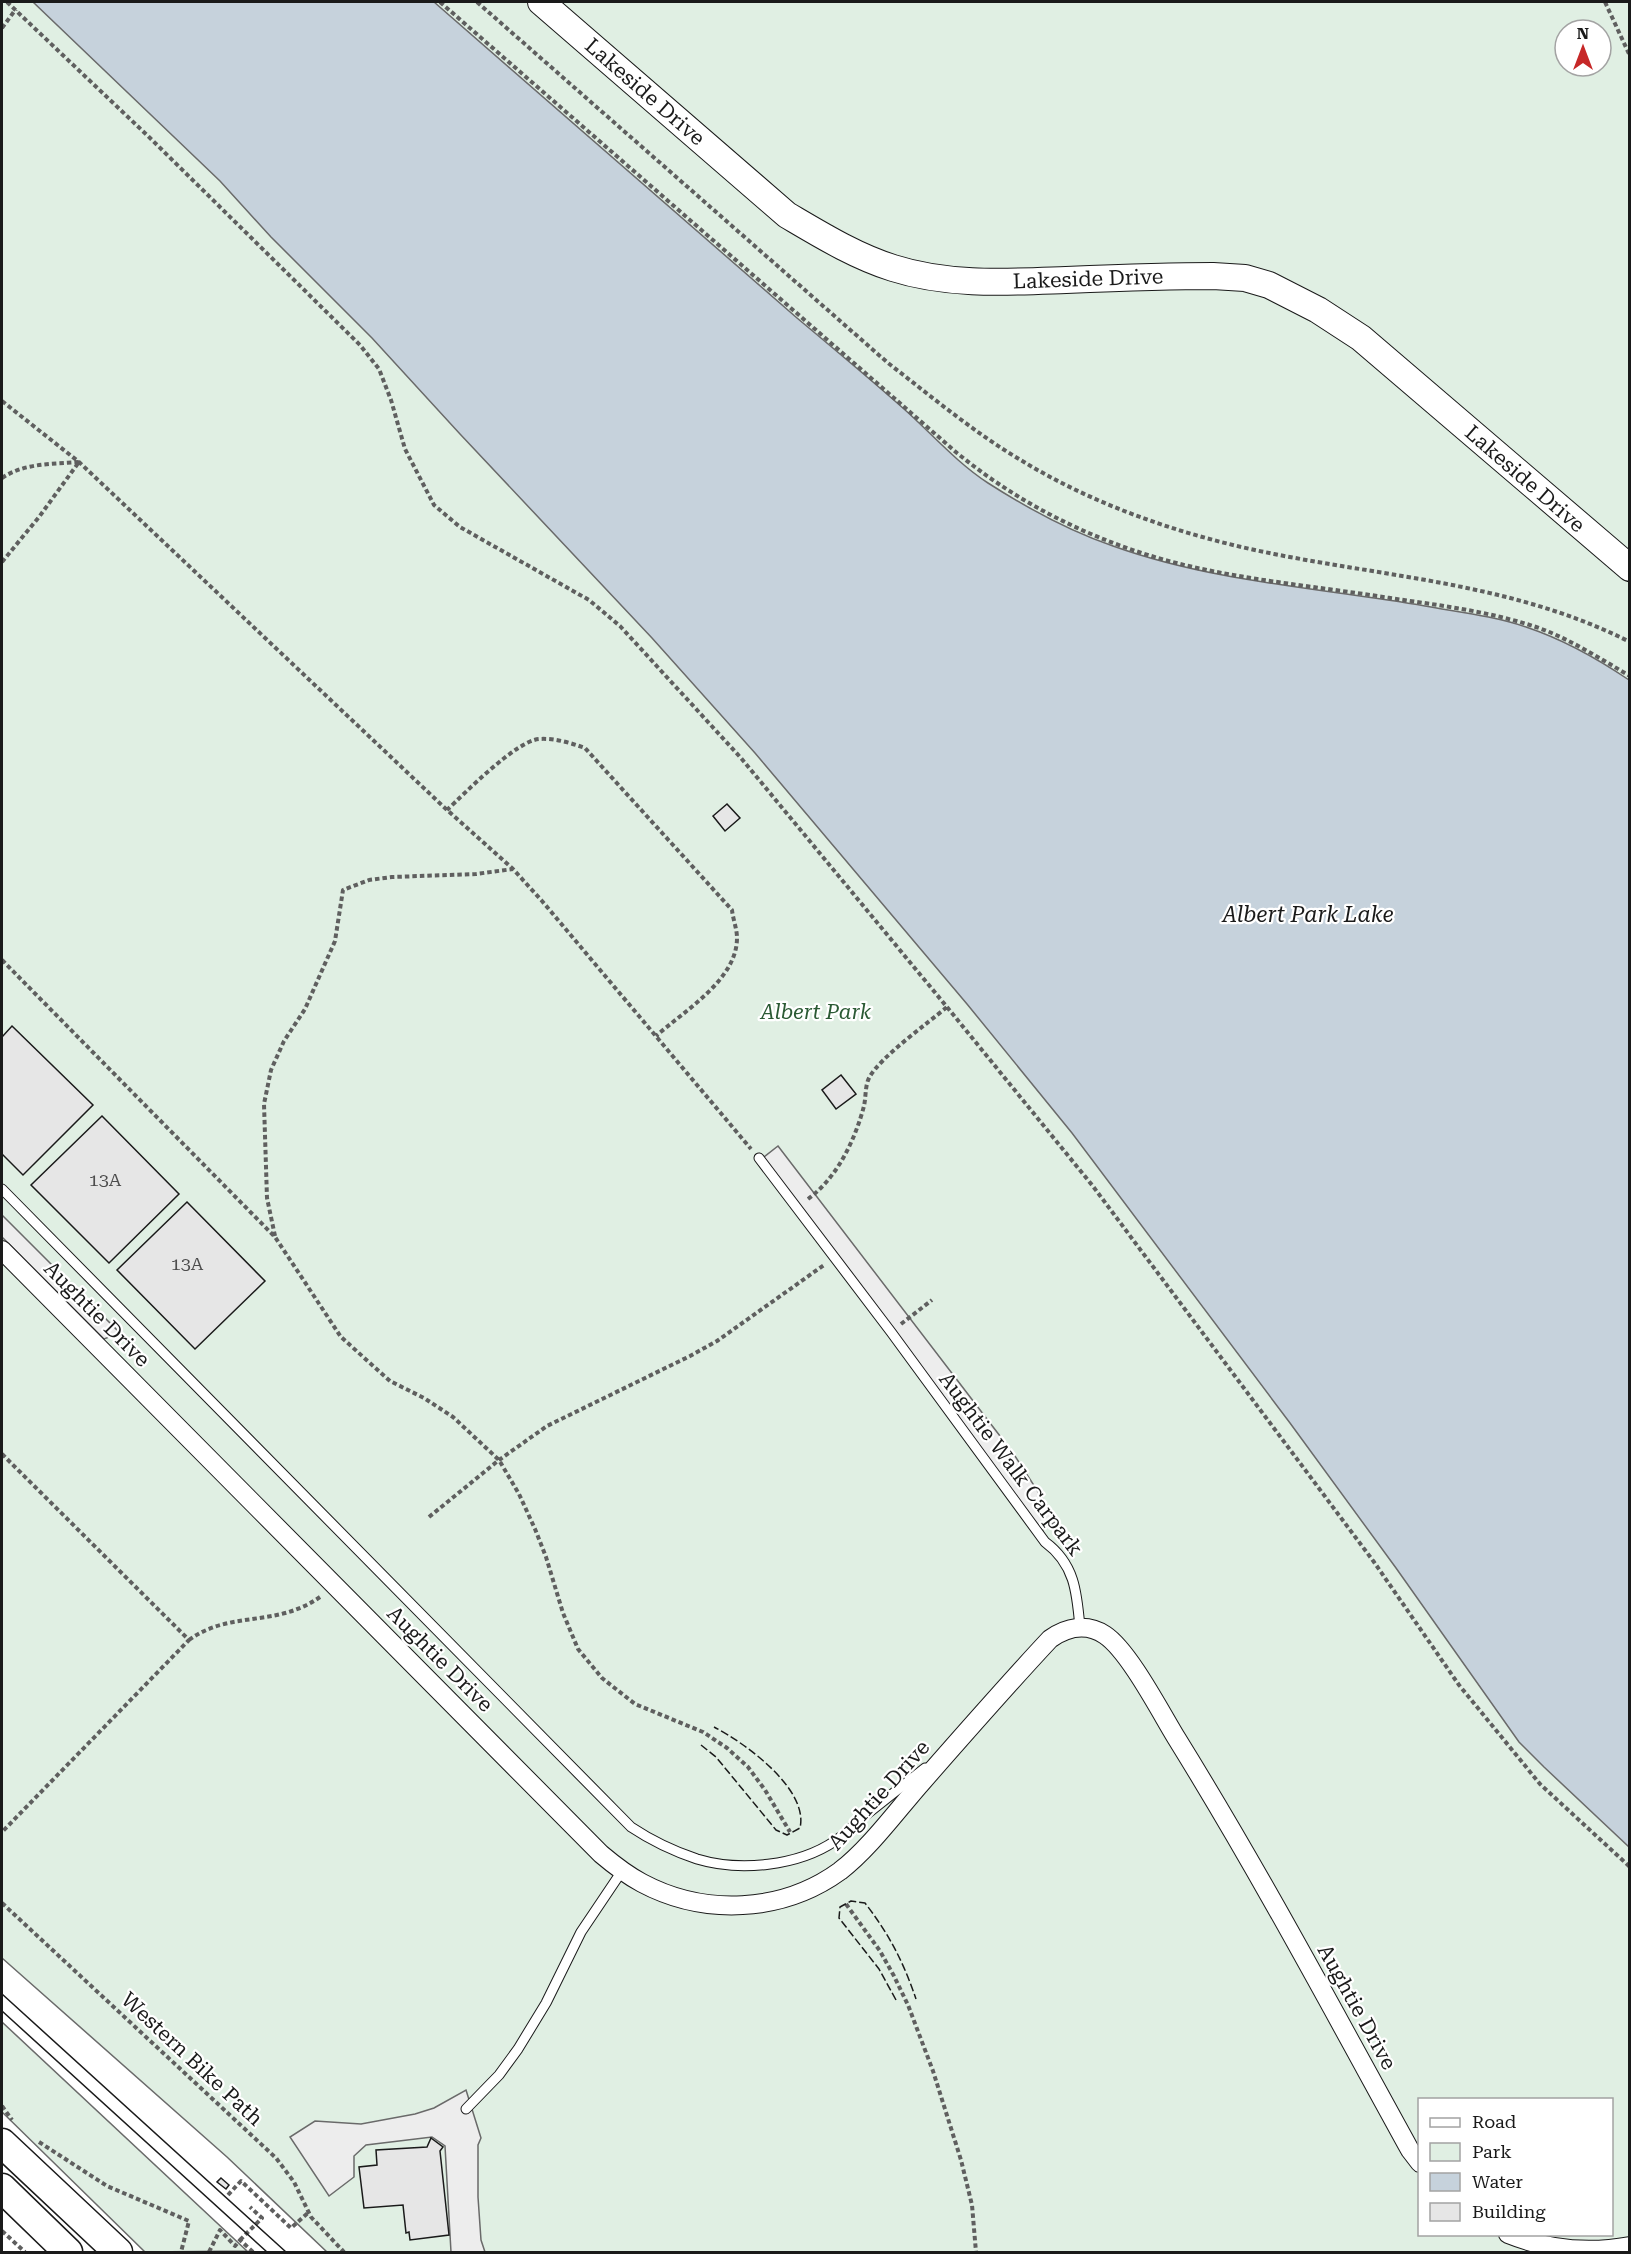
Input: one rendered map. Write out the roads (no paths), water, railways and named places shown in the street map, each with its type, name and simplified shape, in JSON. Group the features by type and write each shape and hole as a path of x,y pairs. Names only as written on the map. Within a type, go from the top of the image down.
{"main road":[{"path":"10,2134 38,2179 118,2253"},
{"path":"4,2195 68,2253"}],"street":[{"name":"Lakeside Drive","path":"541,2 787,215 831,242 865,258 914,274 958,280 1009,283 1213,276 1245,278 1289,294 1361,338 1629,568"},
{"name":"Aughtie Drive","path":"2,1250 585,1838 622,1871 641,1883 665,1893 693,1902 720,1906 757,1904 777,1900 801,1891 840,1870 1050,1639 1068,1629 1080,1628 1106,1635 1116,1645 1149,1694 1230,1825 1418,2162"},
{"path":"4,2195 38,2179"},
{"path":"1511,2236 1567,2252 1602,2251 1629,2246"}],"lane":[{"name":"Aughtie Walk Carpark","path":"759,1158 891,1332 1044,1542 1058,1552 1065,1562 1075,1588 1080,1628"},
{"path":"2,1189 631,1827 655,1843 699,1860 719,1864 771,1863 813,1854 836,1841 957,1743"},
{"path":"466,2109 499,2075 518,2049 546,2003 581,1932 622,1871"}],"water":[{"name":"Albert Park Lake","path":"33,2 434,2 891,397 944,448 988,483 1033,510 1064,526 1113,546 1189,568 1267,583 1463,612 1514,623 1566,644 1629,680 1629,1847 1519,1742 1290,1423 1072,1133 967,1004 755,753 652,638 372,338 271,237 220,181"}],"tram line":[{"path":"2,1994 286,2252"},
{"path":"2,2011 267,2252"}],"park label":[{"name":"Albert Park","path":"816,1012"}]}
